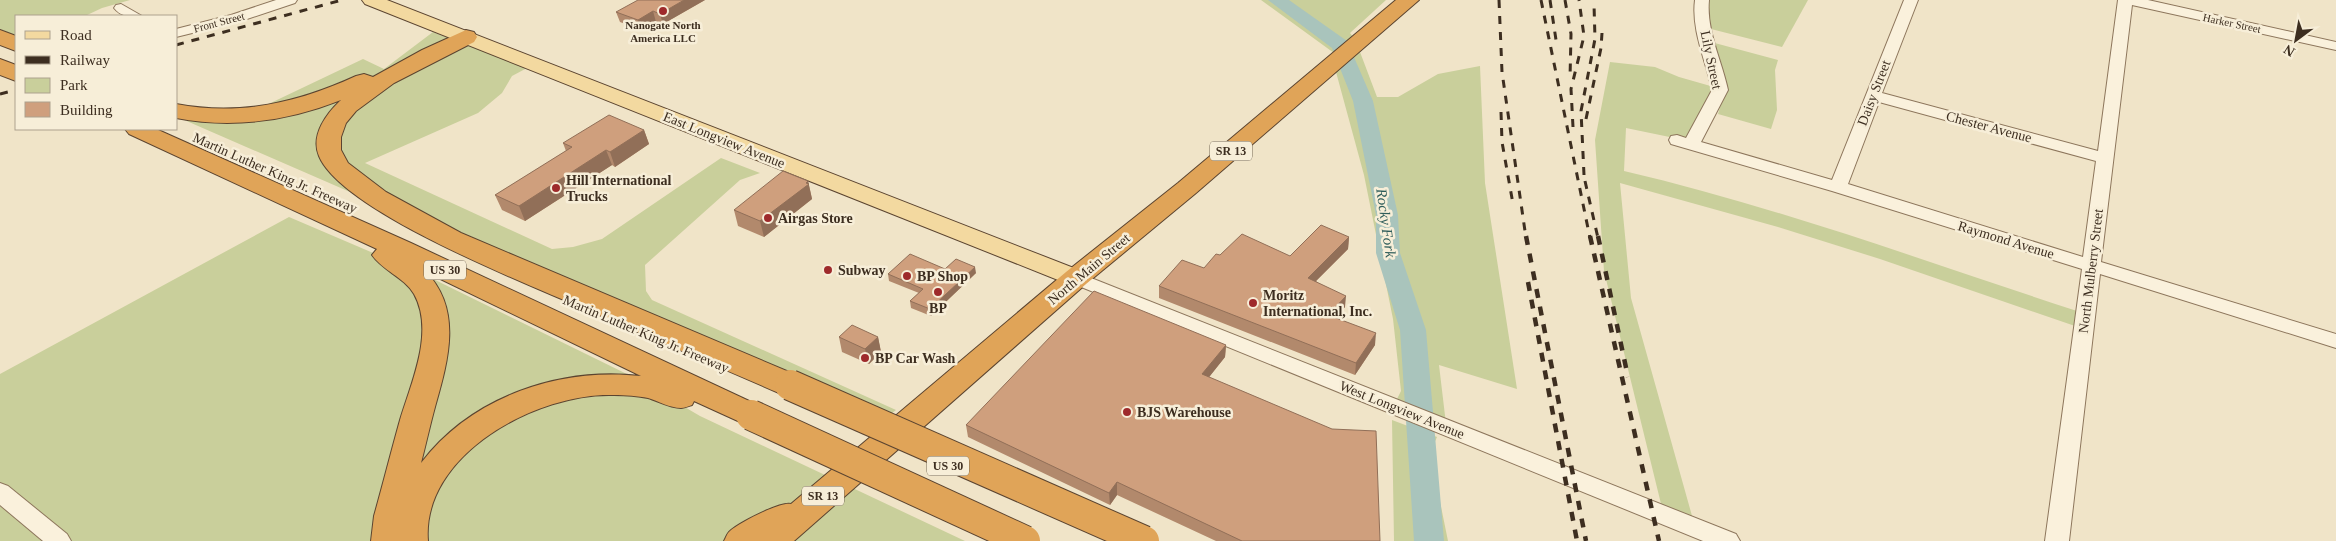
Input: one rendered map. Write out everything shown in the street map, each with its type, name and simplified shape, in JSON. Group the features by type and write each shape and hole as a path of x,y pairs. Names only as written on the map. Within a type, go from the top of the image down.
{"highway":[{"name":"North Main Street","path":"771,541 1076,278 1409,0"},
{"path":"178,111 200,116 235,116 301,105 350,88 461,36"},
{"path":"461,36 378,82 349,104 333,124 328,146 331,156 338,166 381,201 444,237 786,388 1144,541"},
{"path":"0,37 15,44"},
{"name":"Martin Luther King Jr. Freeway","path":"141,130 180,139 786,388 1116,541"},
{"path":"180,139 200,167 326,225 389,257 409,271 427,292 435,316 434,352 391,516 388,541"},
{"name":"Martin Luther King Jr. Freeway","path":"180,139 746,419 1025,541"},
{"path":"411,541 412,517 422,488 451,450 474,428 491,417 541,395 579,385 622,383 669,392 746,419 997,541"},
{"path":"741,541 826,493"}],"main road":[{"name":"East Longview Avenue","path":"371,0 1076,278"}],"street":[{"name":"Front Street","path":"178,32 236,18 290,0"},
{"name":"Lily Street","path":"1684,142 1718,99 1720,90 1701,11 1702,0"},
{"name":"Daisy Street","path":"1838,187 1911,0"},
{"name":"North Mulberry Street","path":"2057,541 2125,0"},
{"name":"Harker Street","path":"2129,0 2335,49"},
{"path":"121,8 132,15"},
{"name":"Chester Avenue","path":"1874,96 2104,158"},
{"name":"Raymond Avenue","path":"1684,142 1838,187 2336,341"},
{"name":"West Longview Avenue","path":"1076,278 1728,541"},
{"path":"0,492 59,541"}],"green space":[{"path":"0,0 130,0 102,8 87,15 15,15 15,36 0,29"},
{"path":"1261,0 1386,0 1350,33 1354,38 1334,53"},
{"path":"1707,0 1808,0 1782,47 1711,29 1705,8"},
{"path":"433,32 527,68 512,76 502,93 478,113 365,163 552,249 573,247 602,239 721,158 760,173 740,180 645,265 646,291 652,300 896,410 888,416 373,202 182,119 258,109 363,59 384,69"},
{"path":"1711,42 1778,60 1775,70 1777,110 1771,129 1718,114 1725,90"},
{"path":"1360,52 1377,97 1398,97 1438,74 1480,66 1485,183 1517,389 1439,365 1446,424 1395,403 1401,391 1393,319 1364,175 1336,72"},
{"path":"1610,62 1655,67 1679,77 1714,87 1689,141 1626,128 1624,171 1682,185 1795,218 2077,311 2075,326 1880,259 1778,227 1620,183 1631,298 1694,523 1663,512 1604,271 1595,140"},
{"path":"289,217 427,276 635,378 700,416 965,541 0,541 0,374"},
{"path":"1392,420 1437,437 1432,448 1433,467 1448,541 1394,541"}],"building":[{"path":"638,0 684,0 660,14 653,11 638,20 616,12"},
{"path":"609,115 644,130 610,152 606,150 519,206 495,195 572,147 563,143"},
{"path":"783,171 808,181 806,183 809,184 760,221 734,210"},
{"name":"Moritz International, Inc.","path":"1321,225 1349,237 1308,278 1346,296 1328,315 1376,333 1356,363 1159,286 1182,260 1204,268 1216,254 1220,255 1242,234 1290,256"},
{"path":"910,254 945,269 956,259 975,267 930,309 910,301 923,289 888,274"},
{"name":"BJS Warehouse","path":"1094,291 1226,345 1202,374 1332,429 1376,431 1380,541 1242,541 1117,482 1109,493 966,425"},
{"path":"852,325 878,337 865,349 839,337"}],"waterway":[{"name":"Rocky Fork","path":"1277,0 1340,45 1363,101 1387,215 1388,253 1413,330 1429,541"}],"railway":[{"path":"178,44 342,0"},
{"path":"1499,0 1502,72 1526,238"},
{"path":"1541,0 1590,238"},
{"path":"1550,0 1556,40"},
{"path":"1565,0 1571,34 1570,79"},
{"path":"1573,127 1571,89 1584,36 1579,0"},
{"path":"1584,175 1581,111 1595,39 1594,4"},
{"path":"1586,119 1601,48 1602,33"},
{"path":"0,94 15,90"},
{"path":"1501,112 1502,142 1513,204"},
{"path":"1585,181 1598,238"},
{"path":"1526,236 1586,541"},
{"path":"1590,236 1659,541"},
{"path":"1598,236 1628,377"},
{"path":"1528,282 1577,541"}],"place":[{"name":"Nanogate North America LLC","path":"663,11"},
{"name":"Hill International Trucks","path":"556,188"},
{"name":"Airgas Store","path":"768,218"},
{"name":"Subway","path":"828,270"},
{"name":"BP Shop","path":"907,276"},
{"name":"BP","path":"938,292"},
{"name":"Moritz International, Inc.","path":"1253,303"},
{"name":"BP Car Wash","path":"865,358"},
{"name":"BJS Warehouse","path":"1127,412"}]}
